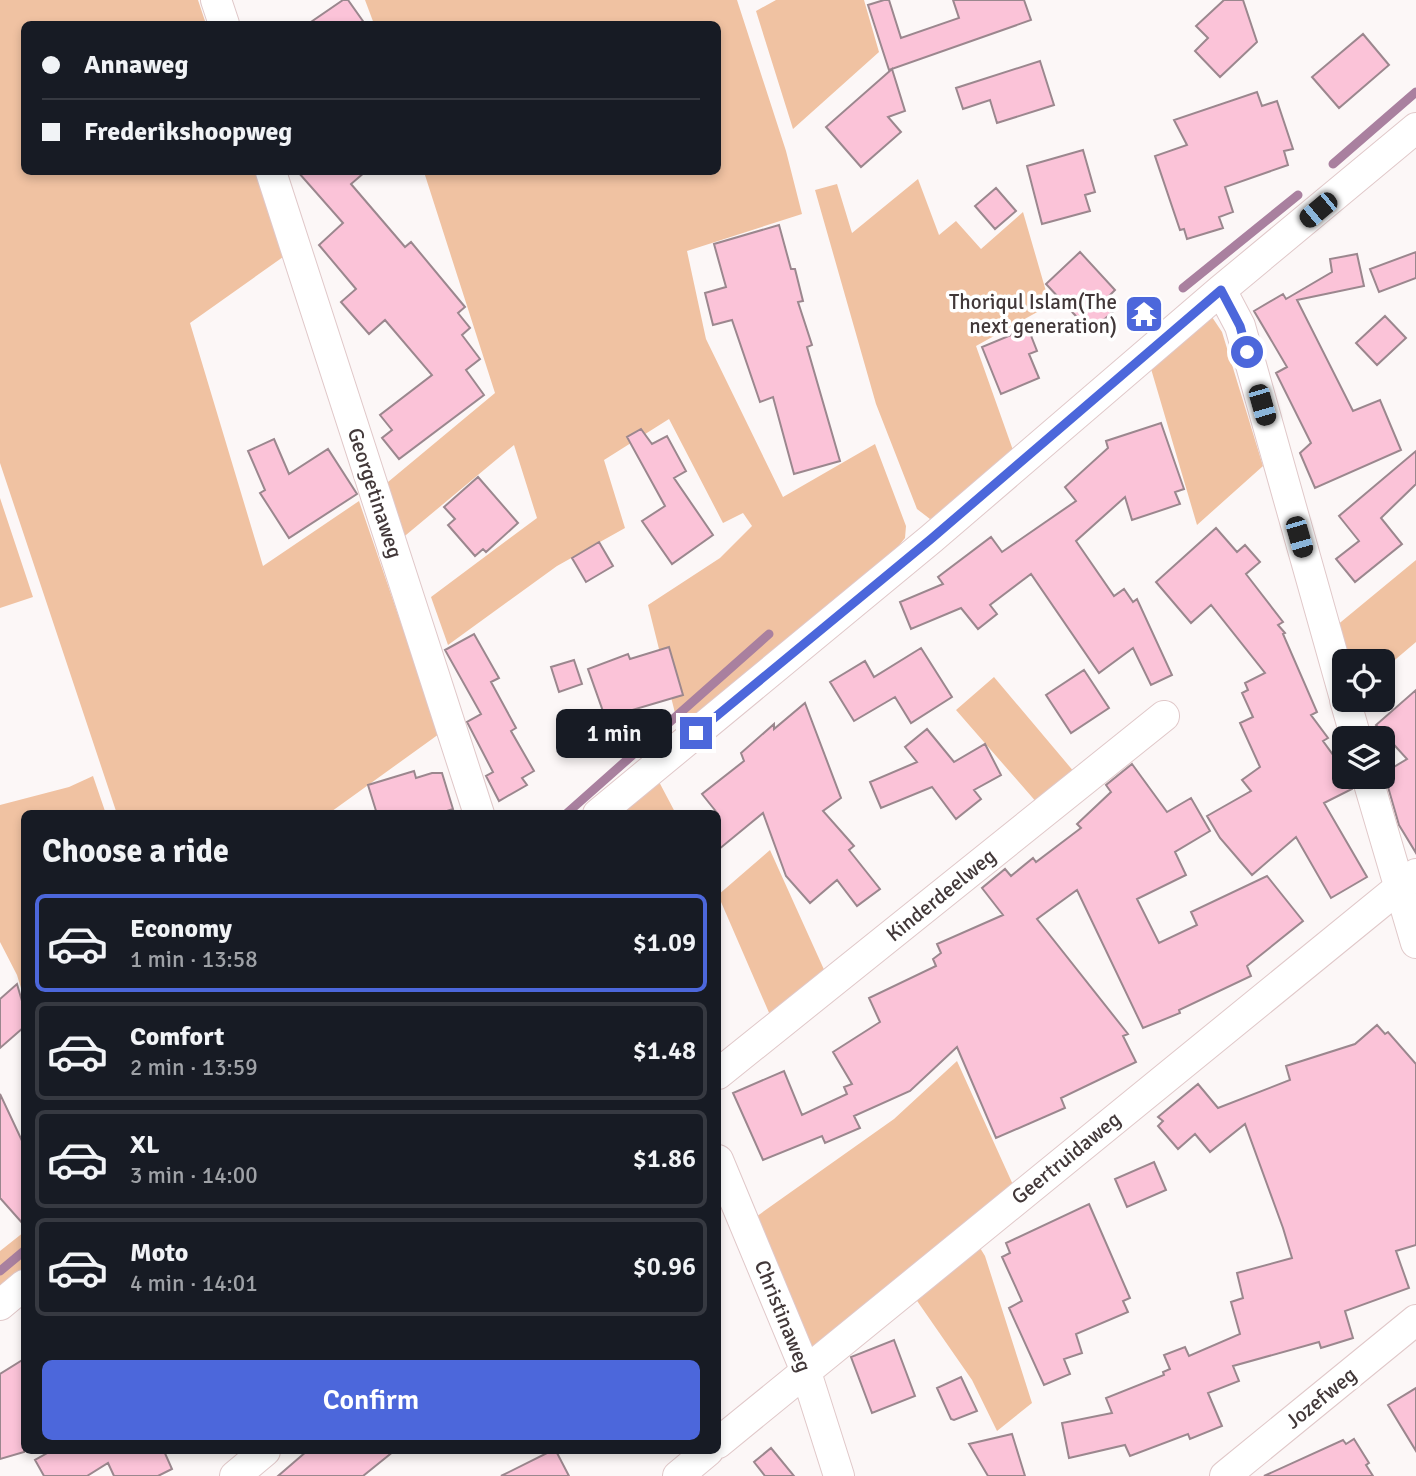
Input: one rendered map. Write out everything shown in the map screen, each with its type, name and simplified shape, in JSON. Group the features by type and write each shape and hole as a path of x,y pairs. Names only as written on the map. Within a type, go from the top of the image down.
{"street":[{"path":"216,0 223,21"},
{"path":"603,810 931,539 1221,290 1416,128"},
{"name":"Georgetinaweg","path":"272,175 478,810"},
{"path":"1221,290 1240,326 1332,652"},
{"name":"Kinderdeelweg","path":"721,1072 1164,716"},
{"path":"1372,789 1407,881 1416,943"},
{"name":"Geertruidaweg","path":"721,1440 1407,881"},
{"name":"Christinaweg","path":"721,1167 806,1369 839,1476"},
{"path":"0,1305 21,1288"},
{"name":"Jozefweg","path":"1225,1476 1416,1320"},
{"path":"235,1476 261,1454"},
{"path":"678,1476 704,1454"}],"shaded area":[{"path":"0,0 198,0 205,21 21,21 21,175 256,175 283,257 190,323 263,566 359,501 439,734 334,810 116,810 0,463"},
{"path":"365,0 737,0 786,151 802,214 687,251 706,339 783,497 875,444 906,526 905,538 897,548 679,729 648,605 720,558 752,526 743,513 723,523 669,419 604,460 625,528 557,566 448,645 431,597 537,518 514,445 400,540 382,487 495,393 425,175 721,175 721,21 373,21"},
{"path":"776,0 864,0 879,52 793,129 756,11"},
{"path":"918,179 939,235 956,221 981,249 1023,212 1050,305 976,346 1014,453 930,519 917,509 876,404 815,190 837,184 852,233"},
{"path":"1212,317 1222,332 1263,466 1197,525 1149,362"},
{"path":"0,498 33,597 0,608"},
{"path":"1416,560 1416,642 1395,660 1395,649 1338,649 1330,631"},
{"path":"994,677 1075,773 1038,804 956,710"},
{"path":"93,776 105,810 21,810 21,988 0,942 0,805 69,787"},
{"path":"657,778 674,810 618,810"},
{"path":"770,850 826,974 773,1022 721,902 721,892"},
{"path":"957,1061 1014,1187 816,1347 808,1348 753,1219 894,1119"},
{"path":"21,1234 21,1272 0,1290 0,1251"},
{"path":"977,1243 985,1256 1032,1403 997,1431 972,1380 913,1295"}],"building":[{"path":"343,0 348,0 363,21 312,21"},
{"path":"889,0 901,38 959,18 953,0 1024,0 1031,20 889,70 868,5"},
{"path":"1224,0 1243,0 1257,42 1220,77 1195,51 1208,38 1196,26"},
{"path":"1363,34 1389,65 1339,108 1312,77"},
{"path":"1040,61 1054,105 997,123 990,100 963,109 956,88"},
{"path":"892,69 905,111 888,117 901,132 861,167 826,127"},
{"path":"1257,92 1262,106 1277,101 1293,149 1284,151 1288,165 1225,187 1233,212 1219,217 1223,228 1187,239 1184,229 1180,230 1155,156 1187,145 1174,120"},
{"path":"1083,150 1095,192 1085,195 1090,211 1042,224 1027,166"},
{"path":"301,175 362,175 351,184 405,247 411,242 465,307 458,313 470,328 462,335 480,359 466,370 484,395 399,459 382,438 392,430 380,415 432,375 385,320 369,334 341,302 356,289 319,245 343,223"},
{"path":"996,188 1016,211 995,229 975,206"},
{"path":"779,225 791,269 795,269 803,301 798,302 812,345 807,347 840,461 794,474 773,397 760,402 732,320 713,325 705,293 726,287 714,244"},
{"path":"1080,252 1115,290 1108,297 1117,308 1098,325 1096,322 1088,329 1046,284"},
{"path":"1416,252 1416,278 1379,292 1370,269"},
{"path":"1357,254 1364,286 1297,300 1353,411 1380,400 1401,450 1315,488 1300,453 1311,443 1276,373 1287,367 1254,311 1283,294 1286,299 1332,272 1330,259"},
{"path":"1385,316 1406,338 1377,365 1356,343"},
{"path":"1028,328 1037,351 1029,354 1039,378 1001,394 982,347"},
{"path":"1161,423 1184,489 1175,492 1180,504 1132,520 1125,497 1076,541 1114,596 1124,589 1133,602 1137,599 1172,675 1151,685 1133,648 1099,673 1031,574 990,605 997,614 978,629 961,608 911,629 900,602 943,584 938,577 991,537 1002,552 1076,501 1065,487 1108,448 1106,441"},
{"path":"641,429 652,444 667,436 686,471 674,478 713,535 672,564 642,521 665,506 627,437"},
{"path":"274,439 289,474 328,449 357,494 289,538 260,493 265,490 248,451"},
{"path":"1416,451 1416,484 1381,518 1402,544 1355,582 1336,559 1359,541 1339,516"},
{"path":"478,477 518,523 486,552 483,549 475,556 448,525 455,519 444,507"},
{"path":"1216,528 1237,552 1245,545 1260,562 1246,574 1283,622 1278,625 1285,633 1283,634 1317,712 1311,715 1328,738 1323,741 1332,753 1332,789 1352,789 1324,803 1367,877 1331,898 1296,837 1252,875 1220,838 1207,816 1251,791 1242,780 1260,767 1240,723 1253,717 1242,693 1248,690 1245,683 1265,673 1211,605 1191,623 1156,582"},
{"path":"599,542 613,566 586,582 572,558"},
{"path":"474,634 499,678 491,682 516,728 511,731 534,771 522,778 527,785 499,801 486,776 493,772 467,722 481,714 445,650"},
{"path":"669,647 683,695 622,713 635,729 615,745 588,669 628,654 630,659"},
{"path":"921,648 952,697 911,723 895,697 854,721 830,682 865,661 874,677"},
{"path":"574,660 582,684 559,692 551,667"},
{"path":"1084,670 1109,708 1071,733 1046,695"},
{"path":"1416,690 1416,853 1399,825 1389,789 1395,789 1395,766 1407,759 1395,746 1395,726 1376,725 1391,712 1395,712 1395,708"},
{"path":"805,703 841,798 823,811 854,846 849,850 880,889 857,906 837,880 810,903 786,876 763,813 721,848 721,810 715,810 702,794 744,761 741,753 774,724 774,729"},
{"path":"927,729 954,762 985,744 1001,775 974,790 981,799 956,819 932,787 881,808 870,782 917,762 905,747"},
{"path":"1132,764 1167,812 1191,798 1210,831 1175,852 1186,875 1137,899 1159,943 1197,925 1191,912 1267,876 1303,921 1247,966 1251,976 1179,1010 1180,1013 1143,1028 1077,890 1037,919 1128,1034 1123,1036 1136,1062 1061,1098 1065,1108 996,1138 957,1047 910,1091 854,1116 860,1128 825,1143 822,1136 763,1160 733,1093 784,1071 802,1115 847,1094 844,1087 852,1084 833,1052 880,1022 869,998 936,966 933,959 941,953 937,944 1003,915 982,888 1005,869 1011,876 1033,858 1036,862 1081,828 1077,824 1111,792 1106,785"},
{"path":"414,771 416,778 442,773 453,809 376,810 368,785"},
{"path":"17,984 21,998 21,1030 0,1048 0,999"},
{"path":"1377,1025 1385,1034 1388,1032 1416,1064 1416,1245 1396,1251 1409,1288 1345,1311 1353,1338 1321,1348 1319,1342 1233,1366 1239,1381 1208,1393 1222,1426 1190,1439 1188,1434 1130,1456 1125,1445 1069,1458 1062,1423 1112,1413 1106,1398 1164,1375 1163,1372 1170,1369 1164,1355 1185,1347 1189,1356 1240,1334 1231,1302 1243,1298 1237,1273 1292,1258 1245,1124 1210,1152 1195,1134 1178,1149 1158,1126 1163,1121 1158,1117 1198,1084 1218,1108 1290,1080 1286,1066 1355,1044"},
{"path":"0,1094 21,1139 21,1222 0,1198"},
{"path":"1154,1162 1166,1190 1127,1207 1115,1179"},
{"path":"1089,1204 1130,1298 1123,1301 1128,1312 1076,1334 1082,1353 1064,1359 1070,1374 1044,1385 1009,1308 1022,1301 1002,1257 1010,1253 1006,1243"},
{"path":"894,1340 915,1396 872,1413 851,1357"},
{"path":"21,1361 21,1453 0,1459 0,1374"},
{"path":"961,1377 977,1411 954,1420 951,1419 937,1388"},
{"path":"1416,1388 1416,1451 1388,1405"},
{"path":"1012,1434 1025,1476 988,1476 969,1444"},
{"path":"1354,1439 1369,1463 1366,1465 1373,1476 1264,1476 1343,1440 1346,1444"},
{"path":"771,1448 794,1476 765,1476 754,1462"},
{"path":"46,1454 165,1454 172,1469 158,1476 114,1476 108,1463 87,1476 44,1476 35,1460"},
{"path":"304,1454 390,1454 363,1476 278,1476"},
{"path":"545,1454 558,1454 569,1476 501,1476"}],"waterway":[{"path":"1333,164 1416,92"},
{"path":"1183,288 1298,195"},
{"path":"571,810 769,634"},
{"path":"0,1271 21,1254"}],"place":[{"name":"Thoriqul Islam(The next generation)","path":"1144,314"}],"route":[{"path":"696,733 931,539 1221,290 1240,326 1247,352"}]}
